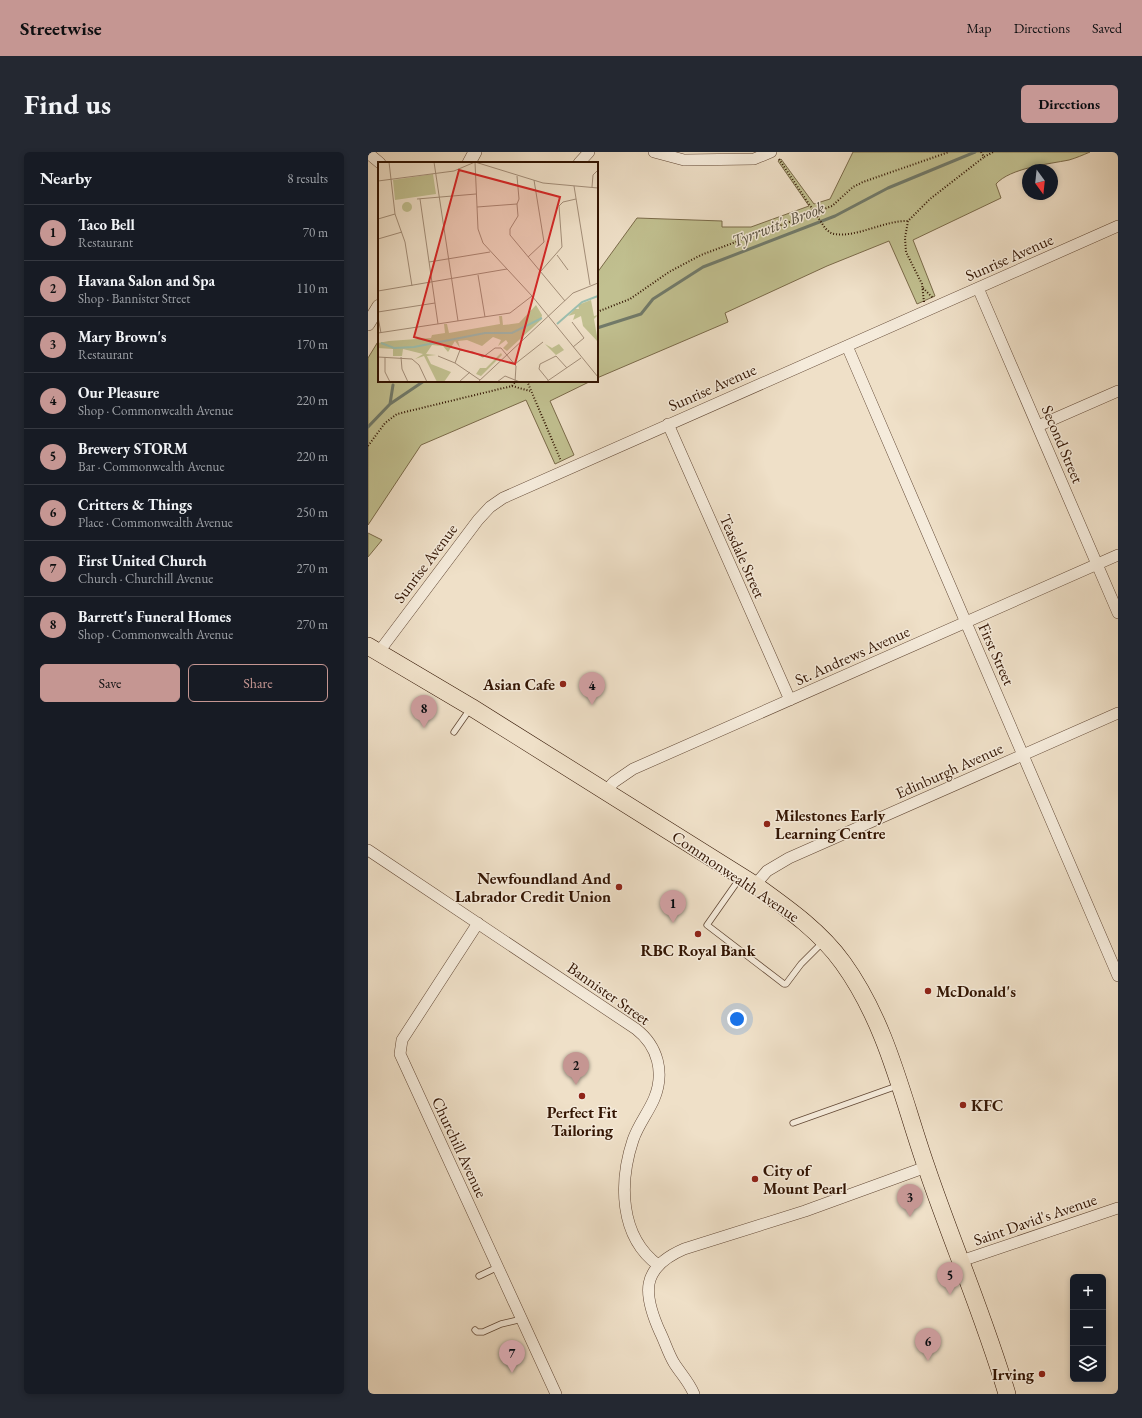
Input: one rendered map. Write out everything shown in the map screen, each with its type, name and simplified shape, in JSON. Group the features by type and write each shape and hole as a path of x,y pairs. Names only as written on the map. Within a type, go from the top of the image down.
{"main road":[{"name":"Commonwealth Avenue","path":"373,650 471,707 755,885 797,915 843,962 866,998 878,1023 900,1085 926,1167 993,1344 1007,1394"}],"street":[{"path":"470,162 475,152"},
{"path":"580,162 589,152"},
{"path":"654,152 684,160 754,159 775,156"},
{"path":"369,155 379,162"},
{"name":"Sunrise Avenue","path":"373,650 490,507 502,498 1118,226"},
{"name":"Second Street","path":"978,288 1118,613"},
{"path":"368,324 378,308"},
{"name":"First Street","path":"847,346 1118,976"},
{"path":"1038,426 1118,391"},
{"name":"Teasdale Street","path":"668,424 790,700"},
{"name":"St. Andrews Avenue","path":"605,792 614,782 633,769 1118,555"},
{"name":"Edinburgh Avenue","path":"755,885 767,871 789,858 1118,713"},
{"name":"Bannister Street","path":"368,850 636,1029 646,1038 653,1049 659,1068 658,1086 654,1098 633,1140 623,1186 627,1214 635,1239 648,1258 658,1265"},
{"name":"Churchill Avenue","path":"478,923 402,1040 400,1049 403,1063 556,1394"},
{"path":"694,1394 690,1384 674,1363 648,1302 649,1283 658,1265 666,1258 684,1249 805,1211 926,1167"},
{"name":"Saint David's Avenue","path":"961,1261 1118,1208"}],"lane":[{"path":"454,732 471,707"},
{"path":"741,876 707,925 784,984 786,984 808,956 824,941"},
{"path":"793,1123 900,1085"},
{"path":"479,1276 498,1267"},
{"path":"474,1330 477,1332 483,1332 501,1324 522,1319"}],"path":[{"path":"598,312 630,299 670,272 701,255 837,204 853,187 863,182 949,152"},
{"path":"932,308 923,298 922,287 906,252 905,238 908,221 930,199 982,154 993,152"},
{"path":"775,156 823,225 833,234 908,221"},
{"path":"922,287 932,297 932,308"},
{"path":"512,386 515,382"},
{"path":"527,382 565,470"},
{"path":"368,446 385,423 396,414 512,386 531,391"}],"shaded area":[{"path":"853,152 1090,152 1069,160 1047,164 1022,164 1022,170 1010,174 996,184 1001,198 913,240 935,296 917,304 889,241 827,266 725,313 728,322 598,378 598,272 637,218 722,221 722,227 751,227 809,206 778,161 781,159 814,204 830,199"},
{"path":"378,342 378,382 589,382 550,401 574,455 555,464 526,400 421,445 368,525 368,358"},
{"path":"368,533 382,540 368,557"}],"waterway":[{"name":"Tyrrwit's Brook","path":"598,328 641,314 653,299 703,267 835,216 888,188 975,152"},
{"name":"Tyrrwit's Brook","path":"368,427 390,404 423,382"},
{"path":"390,404 393,385"}],"place":[{"name":"Asian Cafe","path":"563,684"},
{"name":"Our Pleasure","path":"592,705"},
{"name":"Barrett's Funeral Homes","path":"424,728"},
{"name":"Milestones Early Learning Centre","path":"767,824"},
{"name":"Newfoundland And Labrador Credit Union","path":"619,887"},
{"name":"Taco Bell","path":"673,923"},
{"name":"RBC Royal Bank","path":"698,934"},
{"name":"McDonald's","path":"928,991"},
{"name":"Havana Salon and Spa","path":"576,1085"},
{"name":"Perfect Fit Tailoring","path":"582,1096"},
{"name":"KFC","path":"963,1105"},
{"name":"City of Mount Pearl","path":"755,1179"},
{"name":"Mary Brown's","path":"910,1217"},
{"name":"Brewery STORM","path":"950,1295"},
{"name":"Critters & Things","path":"928,1361"},
{"name":"First United Church","path":"512,1373"},
{"name":"Irving","path":"1042,1374"}]}
